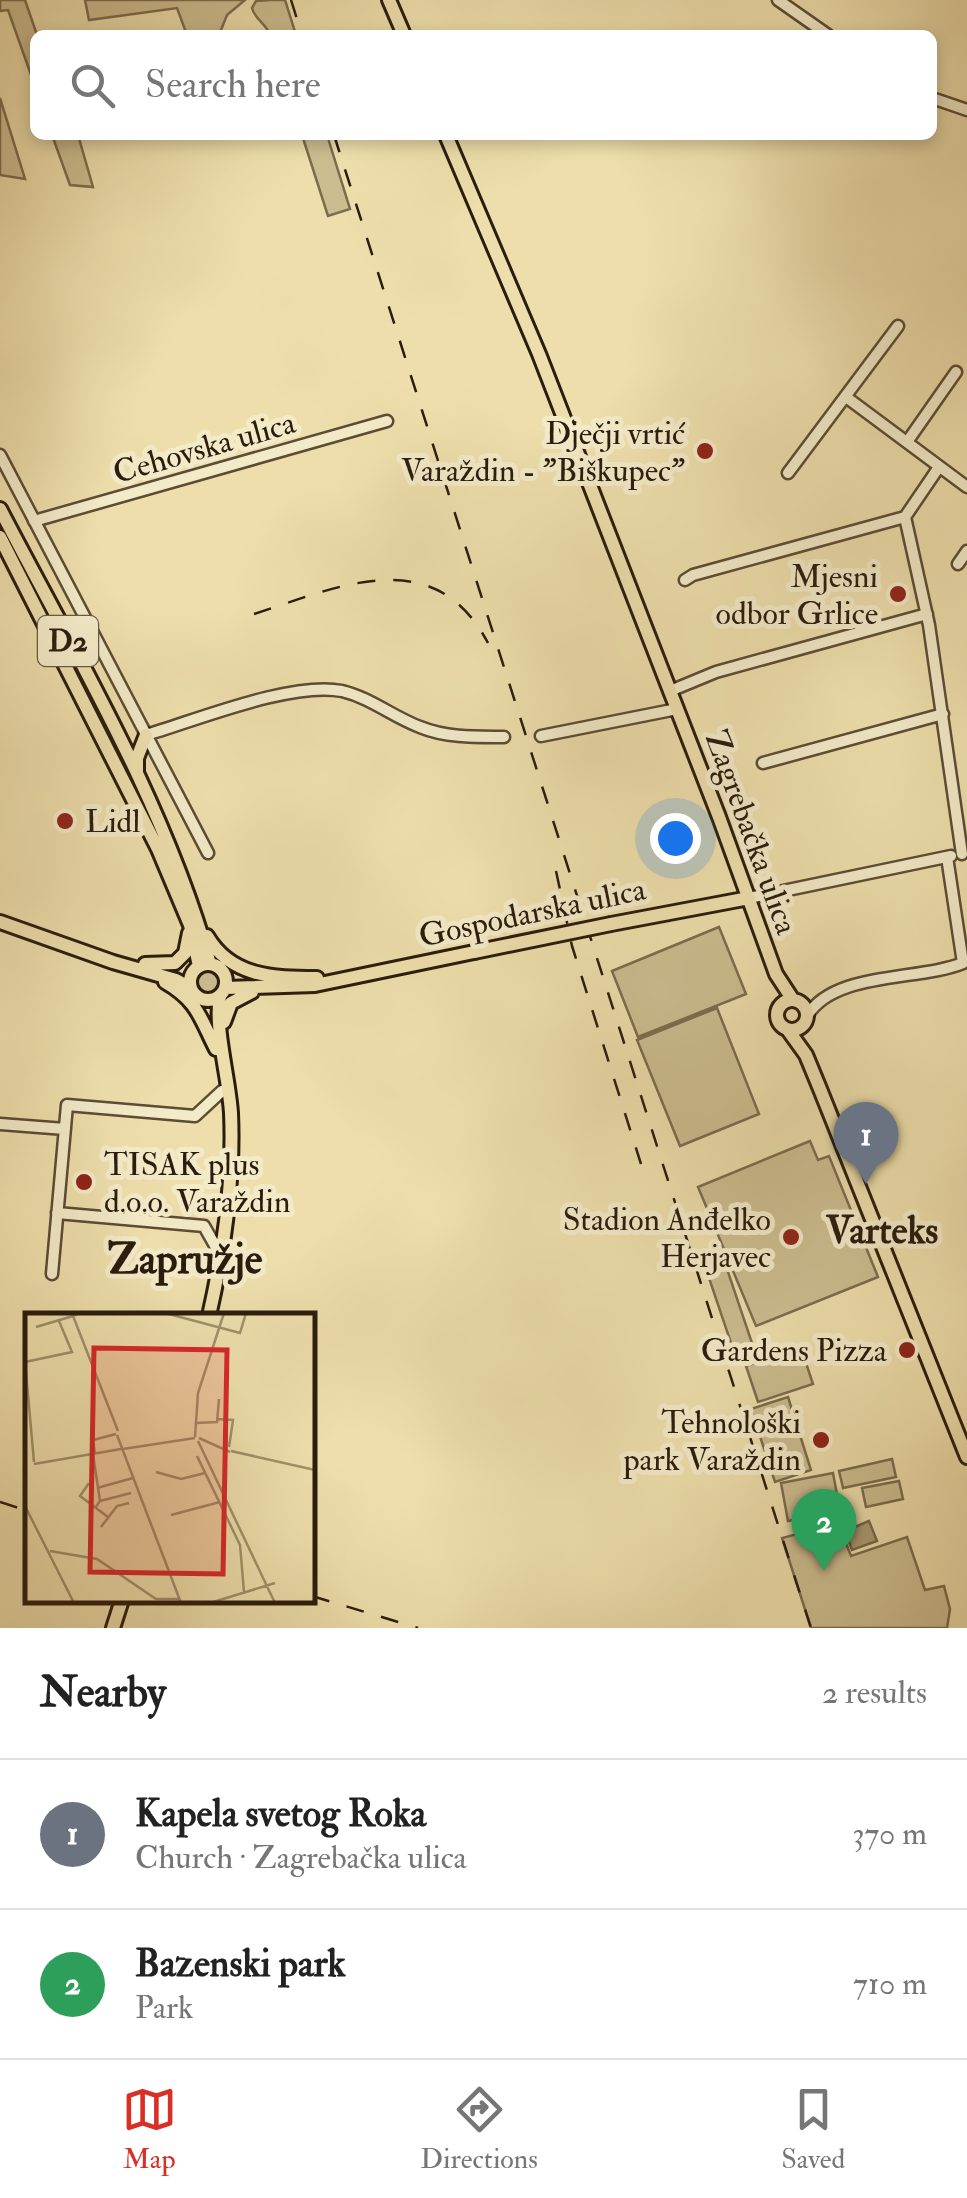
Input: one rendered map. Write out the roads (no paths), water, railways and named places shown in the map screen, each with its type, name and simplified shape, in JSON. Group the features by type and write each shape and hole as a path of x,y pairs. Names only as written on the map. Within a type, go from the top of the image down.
{"main road":[{"path":"388,0 402,30"},
{"name":"Zagrebačka ulica","path":"448,140 539,354 749,898 776,974 778,1021 806,1055 967,1457"},
{"name":"D2","path":"0,508 137,773 178,864 194,923 200,968 190,988"},
{"name":"D2","path":"0,537 194,923"},
{"path":"137,773 137,758 146,735"},
{"name":"Gospodarska ulica","path":"217,995 334,980 749,898"},
{"path":"0,921 163,981 190,1000 220,1044"},
{"path":"113,962 160,966 175,962 186,949 194,923"},
{"path":"194,923 217,951 244,970 262,976 334,980"},
{"path":"113,962 176,980 196,997 217,995"},
{"path":"135,968 177,974 200,968 250,982 310,978"},
{"path":"223,972 217,995 229,1170"},
{"name":"Zagrebačka ulica","path":"776,974 805,1021 806,1055"},
{"path":"210,1313 221,1256 229,1170 231,1116 220,1044 224,1016 239,996 268,988"},
{"path":"779,1008 796,1002"},
{"path":"788,1030 805,1021"},
{"path":"112,1628 121,1603"}],"street":[{"path":"778,0 821,30"},
{"path":"937,100 967,110"},
{"path":"788,473 898,326"},
{"path":"906,442 956,372"},
{"path":"846,398 967,487"},
{"name":"Cehovska ulica","path":"34,521 387,421"},
{"path":"0,455 208,854"},
{"path":"685,580 693,574 905,517 940,467"},
{"path":"905,517 927,614 965,853"},
{"path":"958,564 967,551"},
{"path":"670,691 716,672 927,614"},
{"path":"146,735 292,692 322,689 367,700 416,726 447,736 504,737"},
{"name":"Zagrebačka ulica","path":"541,736 677,709"},
{"path":"763,763 943,714"},
{"name":"Gospodarska ulica","path":"749,898 965,853"},
{"path":"805,1021 822,1002 862,983 965,963 947,857"},
{"path":"796,1002 822,1002"},
{"path":"52,1274 66,1106 195,1116 222,1091"},
{"path":"0,1124 65,1129"},
{"path":"57,1213 204,1226 221,1256"}],"railway":[{"path":"291,0 300,30"},
{"path":"336,140 811,1628"},
{"path":"254,614 351,584 412,582 440,592 466,611 488,643"},
{"path":"556,871 572,946 641,1164"},
{"path":"0,1502 25,1510"},
{"path":"315,1597 418,1628"}],"place":[{"name":"Dječji vrtić Varaždin - \"Biškupec\"","path":"705,451"},
{"name":"Mjesni odbor Grlice","path":"898,594"},
{"name":"Lidl","path":"65,821"},
{"name":"TISAK plus d.o.o. Varaždin","path":"84,1182"},
{"name":"Kapela svetog Roka","path":"866,1184"},
{"name":"Stadion Anđelko Herjavec","path":"791,1237"},
{"name":"Gardens Pizza","path":"907,1350"},
{"name":"Tehnološki park Varaždin","path":"821,1440"},
{"name":"Bazenski park","path":"824,1571"}],"district":[{"name":"Varteks","path":"882,1230"},
{"name":"Zapružje","path":"185,1258"}]}
